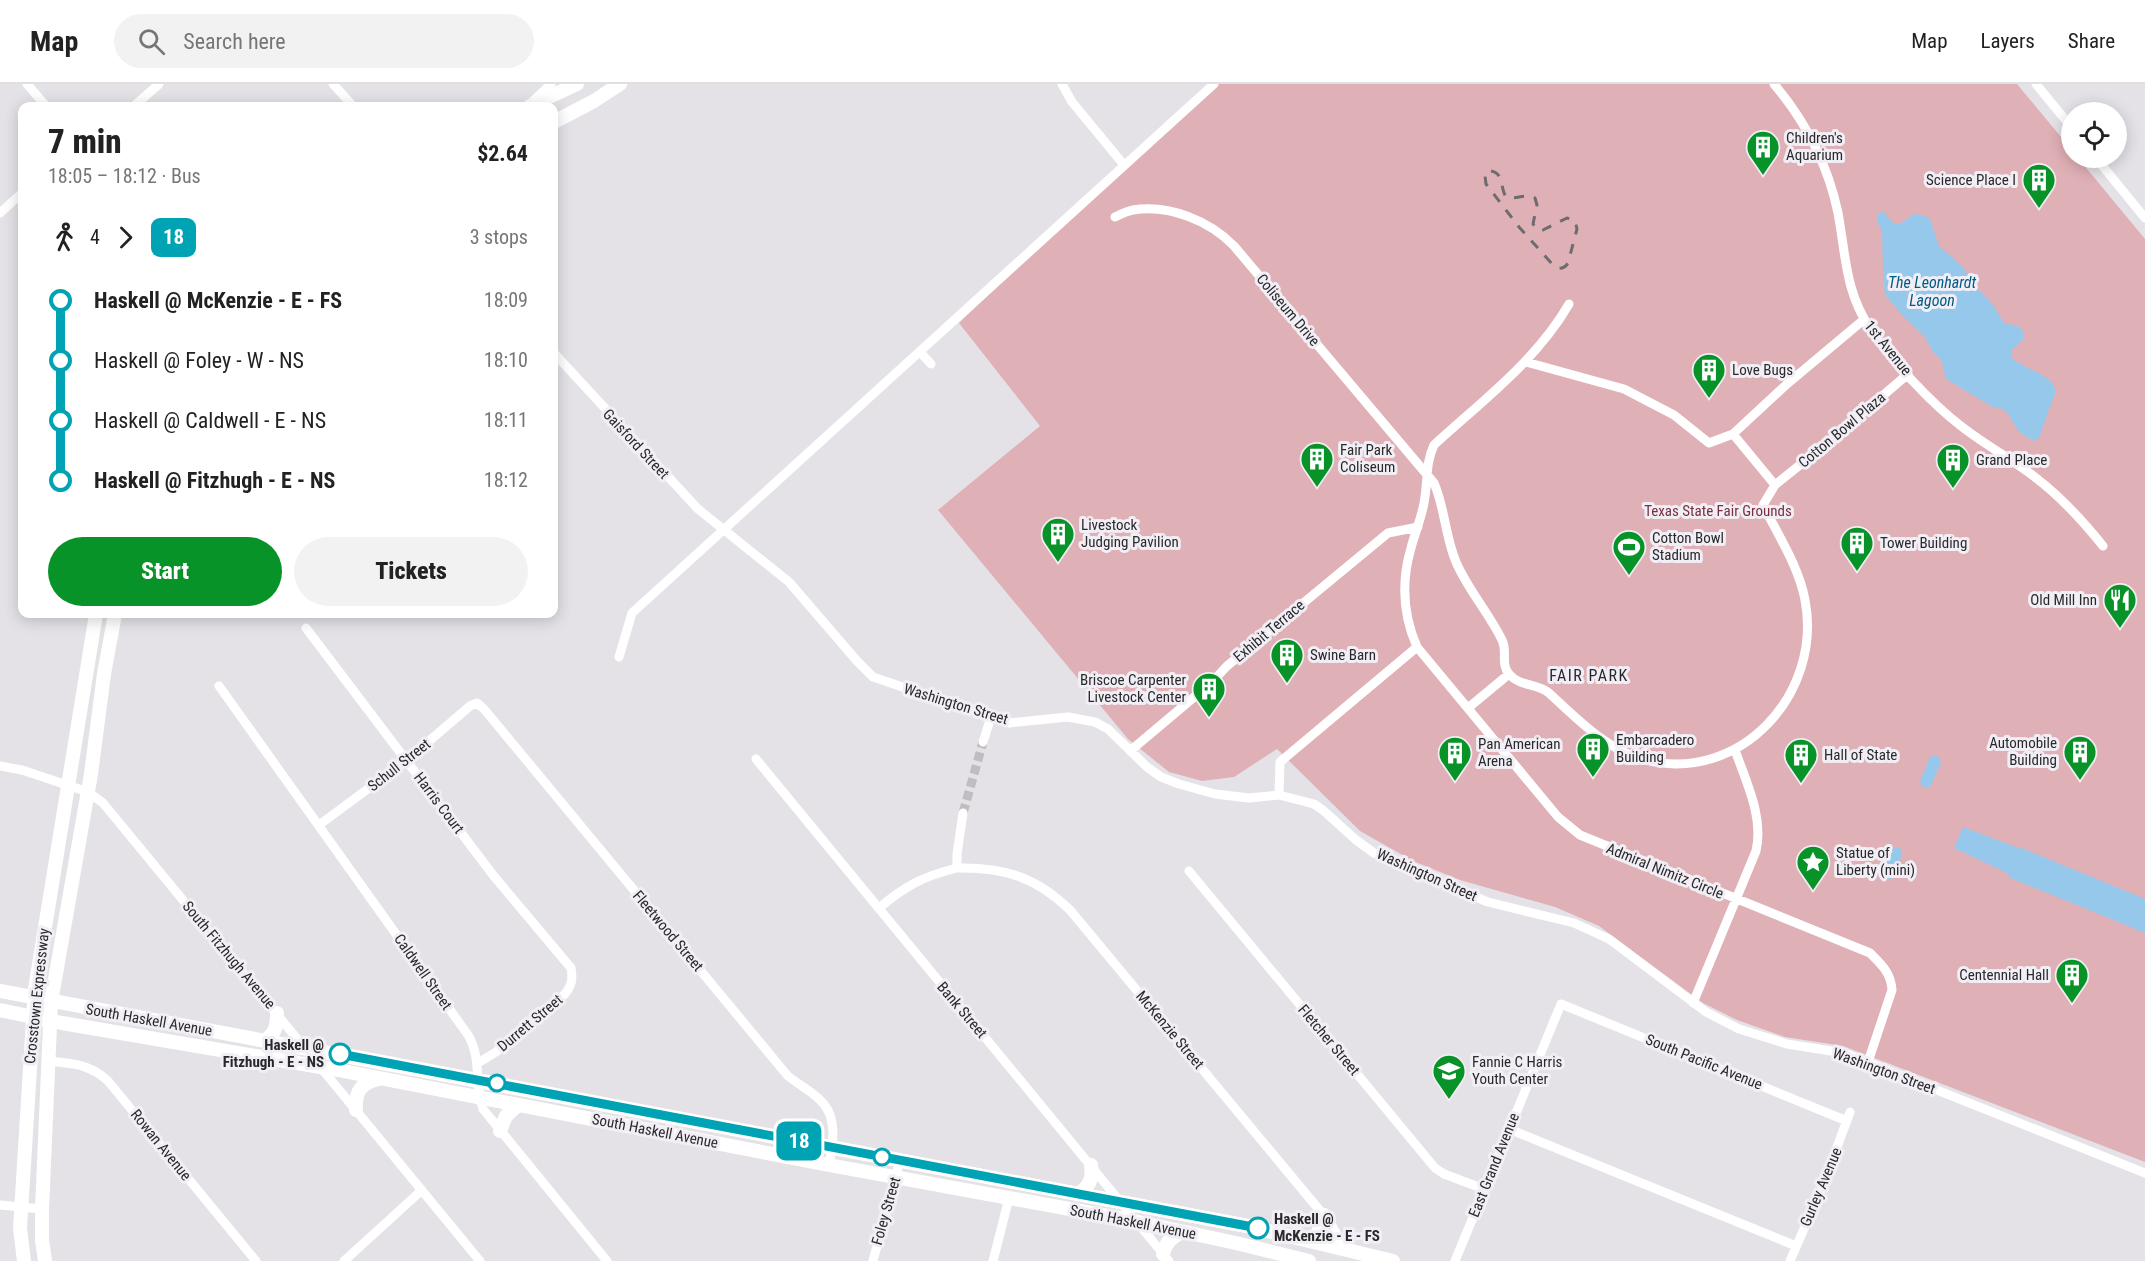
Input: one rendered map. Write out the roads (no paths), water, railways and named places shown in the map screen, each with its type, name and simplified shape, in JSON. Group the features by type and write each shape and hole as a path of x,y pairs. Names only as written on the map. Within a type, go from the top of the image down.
{"main road":[{"path":"537,102 577,84"},
{"path":"558,120 620,84"},
{"path":"68,786 95,618"},
{"path":"88,792 114,618"},
{"name":"Crosstown Expressway","path":"24,1261 20,1228 34,998 68,786"},
{"name":"Crosstown Expressway","path":"45,1261 42,1209 49,1020 88,792"},
{"name":"South Haskell Avenue","path":"0,991 1247,1226 1309,1241 1346,1255 1393,1261"},
{"name":"South Haskell Avenue","path":"0,1010 379,1078 896,1178 1138,1222 1306,1261"},
{"path":"264,1041 275,1032 277,1013"},
{"path":"356,1110 356,1094 359,1088 379,1078"},
{"path":"500,1131 506,1116 518,1105"},
{"path":"1079,1194 1091,1181 1091,1165"},
{"path":"1309,1241 1322,1227 1324,1215"},
{"path":"1166,1257 1164,1248 1169,1241 1182,1232"}],"street":[{"path":"27,84 43,102"},
{"path":"139,102 159,84"},
{"path":"532,102 551,84"},
{"path":"1062,84 1072,102 1124,165"},
{"path":"619,657 632,613 1214,84"},
{"name":"1st Avenue","path":"1774,84 1799,116 1824,166 1836,205 1846,273 1854,300 1874,335 1908,374 1960,426 2048,488 2103,546"},
{"path":"2036,84 2061,115"},
{"path":"339,86 350,102"},
{"path":"2104,168 2145,218"},
{"path":"0,213 18,197"},
{"name":"Coliseum Drive","path":"1115,217 1132,210 1164,211 1199,221 1224,235 1426,472 1439,495 1455,560 1465,582 1504,644 1503,664 1509,674"},
{"path":"1279,795 1280,762 1417,647 1406,614 1404,580 1425,495 1428,458 1434,445 1526,362 1556,327 1569,304"},
{"path":"1526,362 1624,389 1674,415 1709,443 1733,434 1787,384 1861,322"},
{"path":"921,352 931,364"},
{"name":"Gaisford Street","path":"558,357 698,509 724,529"},
{"name":"Cotton Bowl Plaza","path":"1775,485 1831,441 1908,374"},
{"path":"1468,708 1509,674 1517,682 1543,688 1594,733 1628,754 1660,763 1679,764 1699,761 1735,750 1765,728 1785,702 1799,675 1807,643 1807,613 1802,587 1763,505 1775,485 1733,434"},
{"name":"Exhibit Terrace","path":"1130,751 1212,682 1227,666 1388,533 1418,527"},
{"name":"Washington Street","path":"724,529 789,582 857,662 873,677 1009,723 1068,717 1095,722 1108,729 1148,768 1161,777 1179,784 1215,794 1249,798 1279,795 1314,804 1374,853 1425,877 1488,902 1558,918 1593,930 1632,955 1693,1003 1723,1022 1761,1037 1787,1044 1844,1053 2145,1173"},
{"name":"Harris Court","path":"306,628 493,874 571,968 573,977"},
{"name":"Admiral Nimitz Circle","path":"1417,647 1558,817 1580,835 1870,954 1888,971 1892,990 1868,1062"},
{"name":"Caldwell Street","path":"219,687 468,1035 476,1052 478,1097 483,1109 607,1261"},
{"name":"Schull Street","path":"319,825 407,760 470,706 477,704"},
{"name":"Fleetwood Street","path":"477,704 492,718 787,1075 822,1101 830,1115 833,1129 829,1165"},
{"path":"983,742 991,717"},
{"path":"1693,1003 1756,851 1760,830 1735,750"},
{"name":"Bank Street","path":"756,759 1166,1257"},
{"path":"0,765 88,792"},
{"name":"South Fitzhugh Avenue","path":"88,792 103,802 480,1261"},
{"path":"957,868 963,813"},
{"name":"McKenzie Street","path":"879,908 900,890 915,881 957,868 998,870 1016,875 1049,891 1060,900 1324,1215 1346,1255"},
{"name":"Fletcher Street","path":"1188,872 1435,1168 1444,1174 1484,1189"},
{"name":"Durrett Street","path":"478,1063 496,1052 565,994 571,986 573,977"},
{"name":"East Grand Avenue","path":"1455,1261 1561,1004"},
{"name":"South Pacific Avenue","path":"1561,1004 1848,1117"},
{"name":"Rowan Avenue","path":"47,1061 86,1066 99,1072 256,1261"},
{"name":"Gurley Avenue","path":"1790,1261 1823,1185 1848,1117"},
{"path":"1509,1129 1796,1246"},
{"name":"Foley Street","path":"873,1261 900,1160"},
{"path":"344,1261 422,1190"},
{"path":"993,1261 1009,1198"},
{"path":"0,1205 42,1209"}],"water":[{"name":"The Leonhardt Lagoon","path":"1884,212 1893,223 1900,224 1914,214 1930,219 1939,246 1963,267 1971,281 1993,305 2004,323 2018,326 2024,332 2023,340 2012,350 2012,358 2043,376 2053,384 2056,390 2039,438 2034,441 2024,435 2004,410 1993,407 1946,379 1941,359 1933,352 1925,337 1885,295 1882,232 1877,221 1878,213"},
{"path":"1935,755 1941,762 1931,786 1926,788 1920,781 1930,757"},
{"path":"1963,827 2022,848 2145,899 2145,933 2008,877 2009,874 1954,848"},
{"path":"1896,847 1901,849 1902,855 1893,878 1888,880 1883,878 1881,873 1892,850"}],"tunnel":[{"path":"963,813 983,742"}],"railway":[{"path":"1491,171 1500,178 1506,197 1535,198 1537,205 1533,224 1538,230 1543,230 1567,218 1575,221 1577,229 1568,263 1565,266 1560,268 1554,266 1519,227 1486,184 1485,176 1491,171"}],"place":[{"name":"Children's Aquarium","path":"1763,176"},
{"name":"Science Place I","path":"2039,209"},
{"name":"Love Bugs","path":"1709,399"},
{"name":"Fair Park Coliseum","path":"1317,488"},
{"name":"Grand Place","path":"1953,489"},
{"name":"Livestock Judging Pavilion","path":"1058,563"},
{"name":"Tower Building","path":"1857,572"},
{"name":"Cotton Bowl Stadium","path":"1629,576"},
{"name":"Old Mill Inn","path":"2120,629"},
{"name":"Swine Barn","path":"1287,684"},
{"name":"Briscoe Carpenter Livestock Center","path":"1209,718"},
{"name":"Embarcadero Building","path":"1593,778"},
{"name":"Automobile Building","path":"2080,781"},
{"name":"Pan American Arena","path":"1455,782"},
{"name":"Hall of State","path":"1801,784"},
{"name":"Statue of Liberty (mini)","path":"1813,891"},
{"name":"Centennial Hall","path":"2072,1004"},
{"name":"Haskell @ Fitzhugh - E - NS","path":"340,1054"},
{"name":"Fannie C Harris Youth Center","path":"1449,1100"},
{"name":"Haskell @ McKenzie - E - FS","path":"1258,1228"}],"district":[{"name":"FAIR PARK","path":"1589,675"}],"park label":[{"name":"Texas State Fair Grounds","path":"1718,511"}]}
